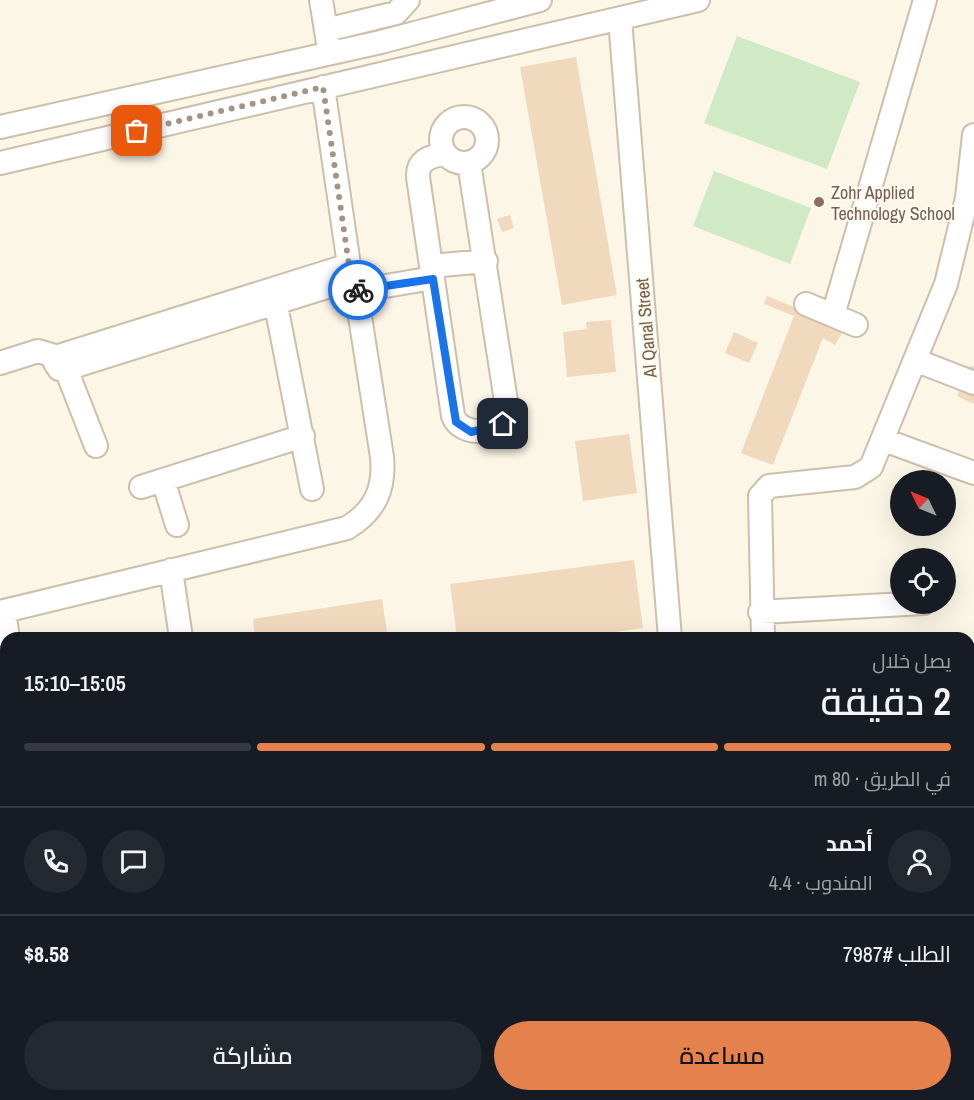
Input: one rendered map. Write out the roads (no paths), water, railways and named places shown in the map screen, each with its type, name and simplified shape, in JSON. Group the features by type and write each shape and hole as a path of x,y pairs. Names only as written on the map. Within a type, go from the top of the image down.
{"street":[{"path":"321,0 330,53"},
{"path":"326,30 396,13 408,0"},
{"path":"540,0 330,53 3,124 9,161 698,0"},
{"path":"833,315 925,0"},
{"name":"Al Qanal Street","path":"620,19 670,632"},
{"path":"7,632 2,611 347,528 362,519 373,506 381,491 384,474 323,87"},
{"path":"469,117 484,127 487,145 477,160 469,163 460,163 445,153 442,136 445,128 452,121 469,117"},
{"path":"762,632 759,503 764,490 776,485 855,477 871,467 946,284 967,198 974,135"},
{"path":"445,153 425,159 417,171 456,422 471,432 498,427 506,420 508,414 469,163"},
{"path":"62,363 275,297 352,278 432,272 486,261"},
{"path":"275,297 312,489"},
{"path":"806,304 856,325"},
{"path":"0,363 39,351 62,363 96,446"},
{"path":"915,360 974,383"},
{"path":"141,487 303,436"},
{"path":"884,440 974,473"},
{"path":"163,480 177,525"},
{"path":"171,570 180,632"},
{"path":"760,612 890,605"}],"place":[{"name":"Zohr Applied Technology School","path":"819,202"}]}
